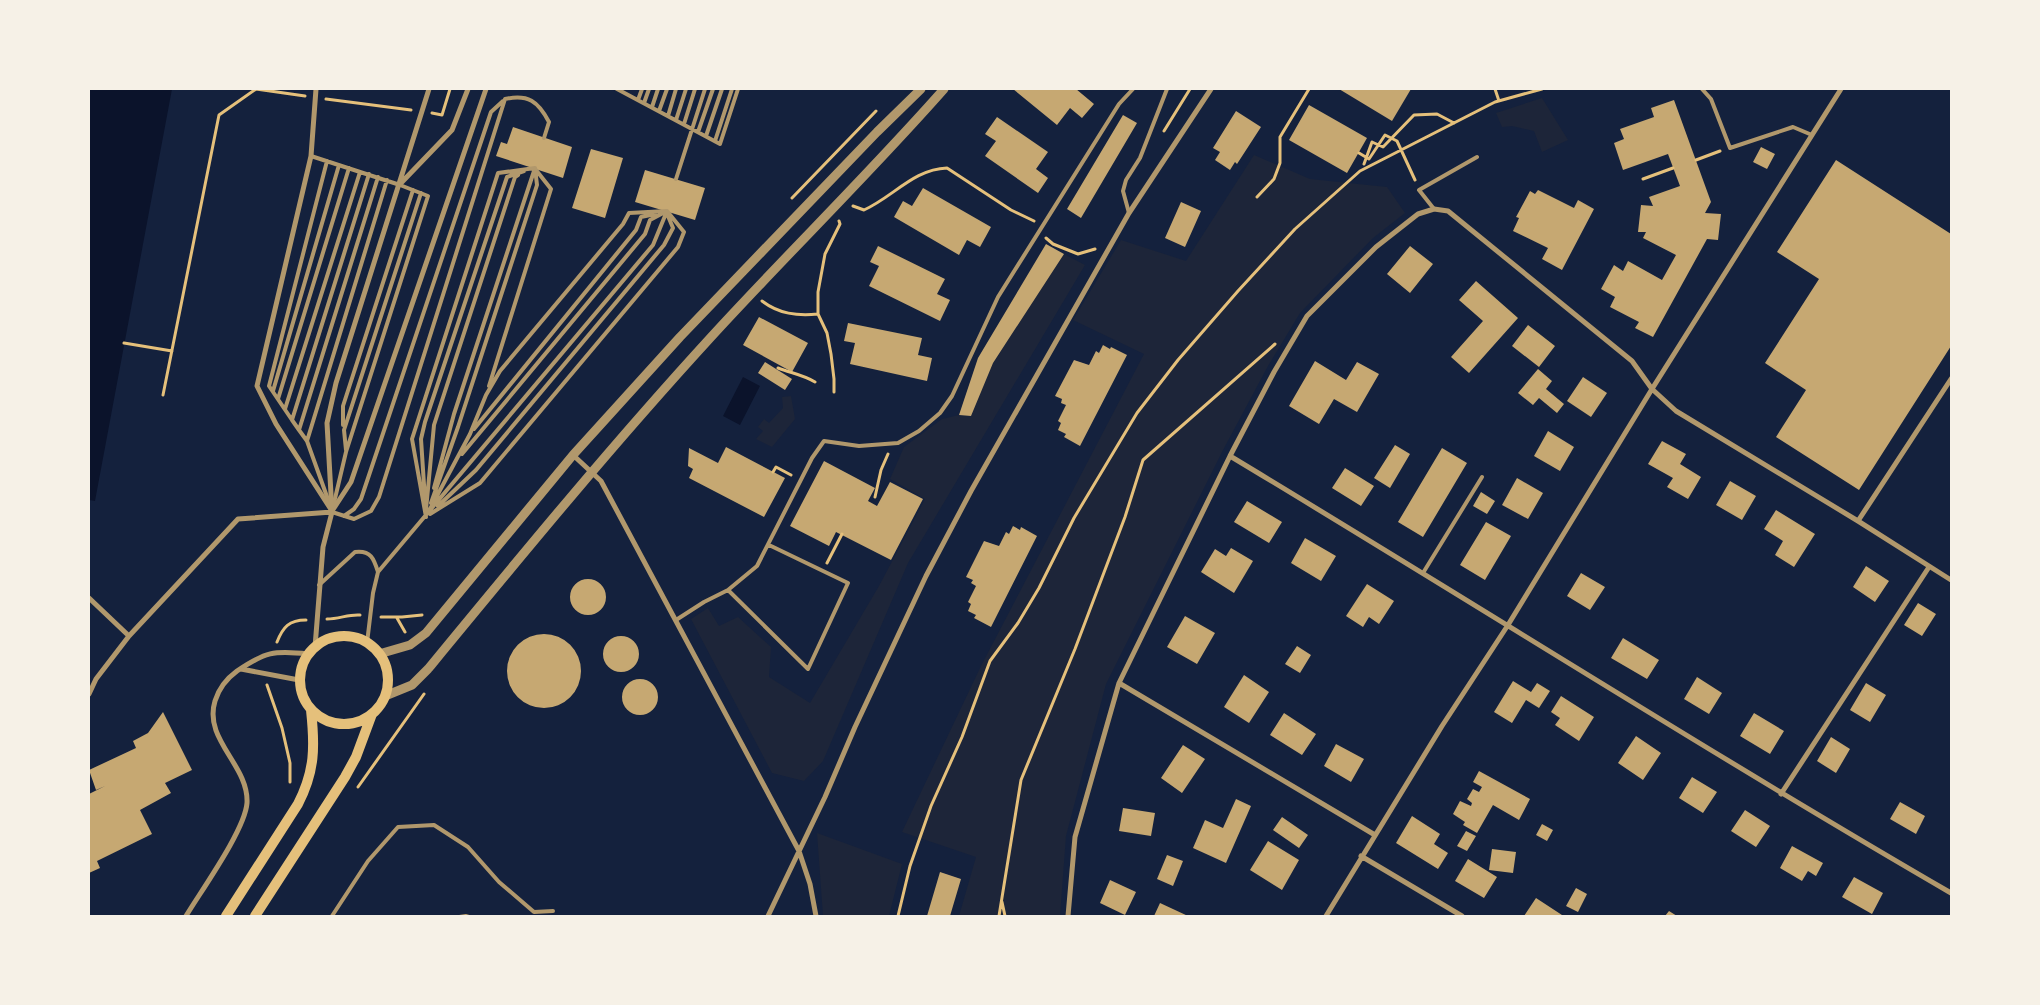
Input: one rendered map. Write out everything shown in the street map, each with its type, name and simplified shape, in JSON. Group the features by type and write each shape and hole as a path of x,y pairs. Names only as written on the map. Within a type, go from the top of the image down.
{"main road":[{"path":"340,636 357,638 368,643 380,654 388,675 385,696 380,706 372,714 357,722 341,724 325,720 312,710 303,696 300,680 302,667 311,650 329,638 340,636"},
{"path":"226,916 298,804 308,785 315,739 312,710"},
{"path":"255,916 345,777 356,757 372,714"}],"street":[{"path":"316,89 311,156 257,386 276,424 332,512"},
{"path":"186,916 242,825 247,804 245,786 218,736 213,718 214,706 222,685 229,677 256,658 273,653 311,650 323,547 332,512 327,423 336,383 429,89"},
{"path":"400,185 452,130 468,89"},
{"path":"332,512 351,482 486,89"},
{"path":"380,654 410,645 426,633 573,455 680,337 877,132 921,89"},
{"path":"385,696 398,692 412,684 428,669 591,471 712,336 944,89"},
{"path":"768,916 926,576 970,491 1129,213 1211,89"},
{"path":"1326,916 1442,726 1508,625 1652,389 1841,89"},
{"path":"1068,916 1075,837 1119,683 1230,456 1274,372 1307,316 1376,247 1418,214 1434,210 1448,211 1632,361 1652,389 1676,411 1858,521 1951,580"},
{"path":"1858,521 1951,379"},
{"path":"573,455 601,481 799,851 810,884 816,916"},
{"path":"1230,456 1424,573 1781,794 1951,893"},
{"path":"89,694 96,679 130,636 238,520 332,512"},
{"path":"1781,794 1929,567"},
{"path":"89,598 130,636"},
{"path":"241,669 300,680"},
{"path":"1119,683 1375,835"},
{"path":"1362,856 1462,916"}],"lane":[{"path":"620,89 720,144 738,89"},
{"path":"630,95 632,89"},
{"path":"638,100 642,89"},
{"path":"644,103 649,89"},
{"path":"652,107 658,89"},
{"path":"659,111 667,89"},
{"path":"668,116 676,89"},
{"path":"676,120 686,89"},
{"path":"684,124 695,89"},
{"path":"676,180 705,89"},
{"path":"698,132 713,89"},
{"path":"706,136 722,89"},
{"path":"715,142 732,89"},
{"path":"676,620 704,602 728,590 757,566 812,458 824,441 859,446 898,443 919,431 940,414 952,396 998,297 1119,104 1133,89"},
{"path":"1129,213 1123,191 1126,180 1140,158 1167,89"},
{"path":"1702,89 1711,99 1730,148 1793,127 1812,135"},
{"path":"344,516 354,509 361,499 492,112 505,99 518,96 531,100 542,109 549,122 544,138"},
{"path":"332,512 354,519 371,510 379,497 505,99"},
{"path":"311,156 387,180 428,196 346,452 332,512"},
{"path":"1434,210 1419,190 1477,157"},
{"path":"327,161 269,386 307,441 332,512"},
{"path":"273,391 339,165"},
{"path":"278,399 349,168"},
{"path":"426,517 470,434 486,395 551,189 535,168"},
{"path":"426,517 458,427 537,185 535,168"},
{"path":"426,517 454,414 535,168"},
{"path":"426,517 434,425 515,177 535,168"},
{"path":"426,517 421,439 425,422 507,177 535,168"},
{"path":"426,517 412,439 498,173 535,168"},
{"path":"285,409 360,172"},
{"path":"292,420 369,174"},
{"path":"300,430 378,177"},
{"path":"307,441 387,180"},
{"path":"346,452 343,406 412,190"},
{"path":"344,430 421,193"},
{"path":"486,395 500,371 623,224 629,213 667,211"},
{"path":"378,572 653,245 667,211"},
{"path":"426,517 476,470 664,245 673,228 667,211"},
{"path":"426,517 480,483 678,247 684,232 667,211"},
{"path":"470,434 636,230 641,217 667,211"},
{"path":"456,461 645,234 650,220 667,211"},
{"path":"1424,573 1482,477"},
{"path":"728,590 808,668 848,583 769,545"},
{"path":"318,586 356,552 363,551 374,558 378,572 370,616 368,643"},
{"path":"332,916 368,861 398,827 434,825 468,847 500,882 534,912 553,911"}],"path":[{"path":"162,395 219,115 256,89 315,97"},
{"path":"422,112 442,115 450,89"},
{"path":"1257,197 1274,179 1280,163 1280,137 1309,89"},
{"path":"1495,89 1499,101"},
{"path":"898,916 910,866 931,806 962,736 990,660 1018,623 1039,588 1074,518 1137,412 1178,360 1295,229 1360,171 1499,101 1542,89"},
{"path":"325,98 412,111"},
{"path":"787,204 799,189 877,110"},
{"path":"1372,142 1383,147 1414,115 1437,114 1454,123"},
{"path":"1358,153 1369,159 1386,135 1397,141 1412,172"},
{"path":"1363,156 1372,142"},
{"path":"1364,164 1372,142"},
{"path":"1696,160 1730,148"},
{"path":"856,198 850,205 864,210 920,175 936,169 947,168 1012,210 1042,226 1046,238 1053,244 1078,254 1111,246"},
{"path":"1643,180 1673,168"},
{"path":"834,392 834,379 827,333 818,314 818,292 825,254 840,224 837,218"},
{"path":"754,305 766,293"},
{"path":"760,299 774,310 801,316 818,314"},
{"path":"999,916 1020,780 1075,649 1125,517 1143,460 1278,342"},
{"path":"124,343 172,351"},
{"path":"778,368 815,382"},
{"path":"875,497 881,470 892,444"},
{"path":"773,472 776,467 801,480"},
{"path":"823,571 842,534"},
{"path":"273,653 278,638 291,621 336,619 350,615 402,618 426,614"},
{"path":"267,673 266,687 282,728 290,763 291,777 289,790"},
{"path":"358,787 427,691"},
{"path":"1001,899 1004,916"}],"shaded area":[{"path":"89,89 172,89 95,501 89,500"},
{"path":"1542,98 1568,140 1542,152 1534,131 1512,126 1502,127 1496,113"},
{"path":"1254,155 1310,179 1387,187 1405,213 1373,238 1300,313 1268,366 1222,452 1106,684 1066,836 1060,916 959,916 976,857 902,832 981,666 1144,354 1073,320 1121,240 1186,261"},
{"path":"1064,254 1085,265 908,563 823,761 804,781 772,773 691,619 708,608 719,626 738,617 771,647 769,677 810,703 879,586 925,499 890,479 904,447 942,419 959,415 971,416 993,363"},
{"path":"743,377 760,386 740,425 723,416"},
{"path":"791,396 795,419 772,447 756,439 763,431 758,427 764,419 769,423 783,408 782,397"},
{"path":"817,833 902,864 889,916 823,916"}],"building":[{"path":"1013,89 1076,89 1094,104 1082,118 1070,108 1057,125"},
{"path":"1339,89 1411,89 1392,121"},
{"path":"1674,100 1711,202 1705,213 1721,214 1718,240 1707,239 1653,337 1635,328 1639,322 1610,307 1615,297 1601,289 1614,265 1623,271 1628,261 1662,280 1676,255 1643,238 1646,232 1638,232 1641,205 1653,206 1649,197 1680,186 1668,154 1623,170 1614,143 1624,139 1620,129 1654,117 1651,108"},
{"path":"1309,105 1367,138 1347,173 1289,140"},
{"path":"1236,111 1261,127 1237,164 1235,162 1230,170 1215,160 1220,152 1213,148"},
{"path":"1123,115 1137,123 1081,218 1067,209"},
{"path":"997,117 1048,152 1036,169 1048,178 1038,193 985,156 996,141 985,134"},
{"path":"513,127 572,147 563,178 496,156 501,142 507,144"},
{"path":"1761,147 1775,154 1767,169 1753,162"},
{"path":"591,149 623,158 605,218 572,208"},
{"path":"1836,160 1951,234 1951,346 1859,490 1776,437 1806,390 1765,363 1819,279 1777,252"},
{"path":"645,170 705,188 695,220 635,202"},
{"path":"923,188 991,227 980,247 967,240 959,255 894,217 903,201 912,206"},
{"path":"1538,190 1574,208 1578,200 1594,209 1562,270 1542,259 1548,248 1513,231 1519,218 1516,217 1530,191 1535,194"},
{"path":"1181,202 1201,211 1185,247 1165,238"},
{"path":"1046,244 1064,254 993,363 971,416 959,415 978,358"},
{"path":"878,246 945,279 937,294 950,300 940,321 869,286 879,266 870,262"},
{"path":"1410,246 1433,264 1410,293 1387,274"},
{"path":"1476,281 1518,318 1469,373 1451,357 1483,321 1459,300"},
{"path":"759,317 808,343 792,372 743,345"},
{"path":"848,323 922,338 918,355 932,358 927,381 850,364 855,343 844,341"},
{"path":"1528,325 1555,346 1539,367 1512,346"},
{"path":"1103,345 1127,355 1080,446 1064,437 1066,434 1058,430 1061,423 1058,421 1066,405 1061,403 1062,399 1055,396 1074,360 1089,365 1096,351 1099,353"},
{"path":"1315,361 1346,380 1357,362 1379,374 1357,412 1334,399 1319,424 1289,406"},
{"path":"765,362 792,379 785,390 758,373"},
{"path":"1538,369 1552,381 1546,389 1564,404 1557,413 1539,398 1533,405 1518,393"},
{"path":"1583,377 1607,393 1591,417 1567,401"},
{"path":"1548,431 1574,447 1560,471 1534,456"},
{"path":"1662,441 1686,454 1680,464 1701,477 1688,499 1667,487 1673,478 1648,464"},
{"path":"1395,445 1410,454 1390,488 1374,478"},
{"path":"726,447 785,478 764,517 689,478 693,469 688,466 689,448 718,463"},
{"path":"1442,448 1467,463 1423,537 1398,522"},
{"path":"824,461 875,488 868,501 877,506 890,482 923,499 891,560 836,532 829,546 790,526"},
{"path":"1345,468 1374,486 1361,506 1332,488"},
{"path":"1517,478 1543,493 1528,519 1502,505"},
{"path":"1730,481 1756,496 1742,520 1716,505"},
{"path":"1481,492 1495,501 1487,514 1473,506"},
{"path":"1247,501 1282,522 1269,543 1234,522"},
{"path":"1776,510 1815,534 1794,567 1775,555 1783,541 1764,529"},
{"path":"1486,522 1511,536 1485,580 1460,565"},
{"path":"1013,526 1020,530 1021,527 1037,536 991,627 974,618 976,615 968,611 971,604 968,602 976,586 971,583 973,580 966,577 984,541 999,546 1006,532 1009,534"},
{"path":"1305,538 1336,556 1321,581 1291,563"},
{"path":"1231,548 1253,561 1234,593 1201,572 1215,549 1226,556"},
{"path":"1866,566 1889,581 1875,602 1853,587"},
{"path":"1581,573 1605,587 1590,610 1567,596"},
{"path":"588,579 601,584 606,597 601,610 588,615 575,610 570,597 575,584"},
{"path":"1367,584 1394,601 1379,624 1369,617 1363,627 1346,616"},
{"path":"1918,603 1936,614 1922,636 1904,625"},
{"path":"1185,616 1215,633 1197,664 1167,647"},
{"path":"544,634 565,640 575,650 581,671 575,692 565,702 544,708 523,702 513,692 507,671 513,650 523,640"},
{"path":"621,636 634,641 639,654 634,667 621,672 608,667 603,654 608,641"},
{"path":"1623,638 1659,660 1647,679 1611,658"},
{"path":"1297,646 1311,655 1300,673 1285,664"},
{"path":"1244,675 1269,692 1249,723 1224,707"},
{"path":"1697,677 1722,693 1709,714 1684,699"},
{"path":"640,679 653,684 658,697 653,710 640,715 627,710 622,697 627,684"},
{"path":"1513,681 1531,692 1537,683 1550,691 1539,708 1526,700 1512,723 1494,712"},
{"path":"1866,683 1886,695 1870,722 1850,710"},
{"path":"1561,696 1594,717 1579,741 1555,725 1560,718 1551,712"},
{"path":"163,712 192,770 165,783 171,793 140,810 152,834 97,861 100,868 89,873 89,794 105,786 96,790 89,770 136,748 133,741 148,733"},
{"path":"1284,713 1316,734 1302,755 1270,735"},
{"path":"1754,713 1784,731 1770,754 1740,736"},
{"path":"1636,736 1661,753 1643,780 1618,763"},
{"path":"1831,737 1850,749 1836,773 1817,761"},
{"path":"1336,744 1364,759 1351,782 1324,766"},
{"path":"1183,745 1205,759 1182,793 1161,778"},
{"path":"1479,771 1530,799 1519,820 1493,805 1477,833 1463,825 1465,822 1453,814 1460,801 1471,806 1472,803 1467,799 1473,789 1479,792 1482,787 1473,782"},
{"path":"1692,777 1717,792 1703,813 1679,798"},
{"path":"1236,799 1251,806 1226,863 1193,848 1205,820 1223,828"},
{"path":"1900,802 1925,816 1916,834 1890,819"},
{"path":"1123,808 1155,813 1151,836 1119,831"},
{"path":"1745,810 1770,826 1756,847 1731,831"},
{"path":"1412,816 1440,834 1434,844 1448,853 1438,869 1396,843"},
{"path":"1282,817 1308,835 1299,848 1273,830"},
{"path":"1542,824 1553,830 1547,841 1536,835"},
{"path":"1466,831 1476,836 1467,851 1457,846"},
{"path":"1268,841 1299,860 1282,890 1250,870"},
{"path":"1792,846 1823,863 1816,876 1808,871 1802,881 1780,868"},
{"path":"1492,849 1516,852 1513,873 1489,870"},
{"path":"1167,855 1183,861 1173,886 1157,879"},
{"path":"1468,859 1497,877 1484,898 1455,881"},
{"path":"940,872 961,879 950,916 927,916"},
{"path":"1854,877 1883,893 1872,914 1842,897"},
{"path":"1110,880 1136,892 1125,915 1100,903"},
{"path":"1576,888 1587,894 1578,912 1566,906"},
{"path":"1536,898 1562,915 1524,916"},
{"path":"1160,903 1188,916 1154,916"},
{"path":"1669,911 1677,916 1665,916"},
{"path":"459,915 473,916 459,916"}]}
